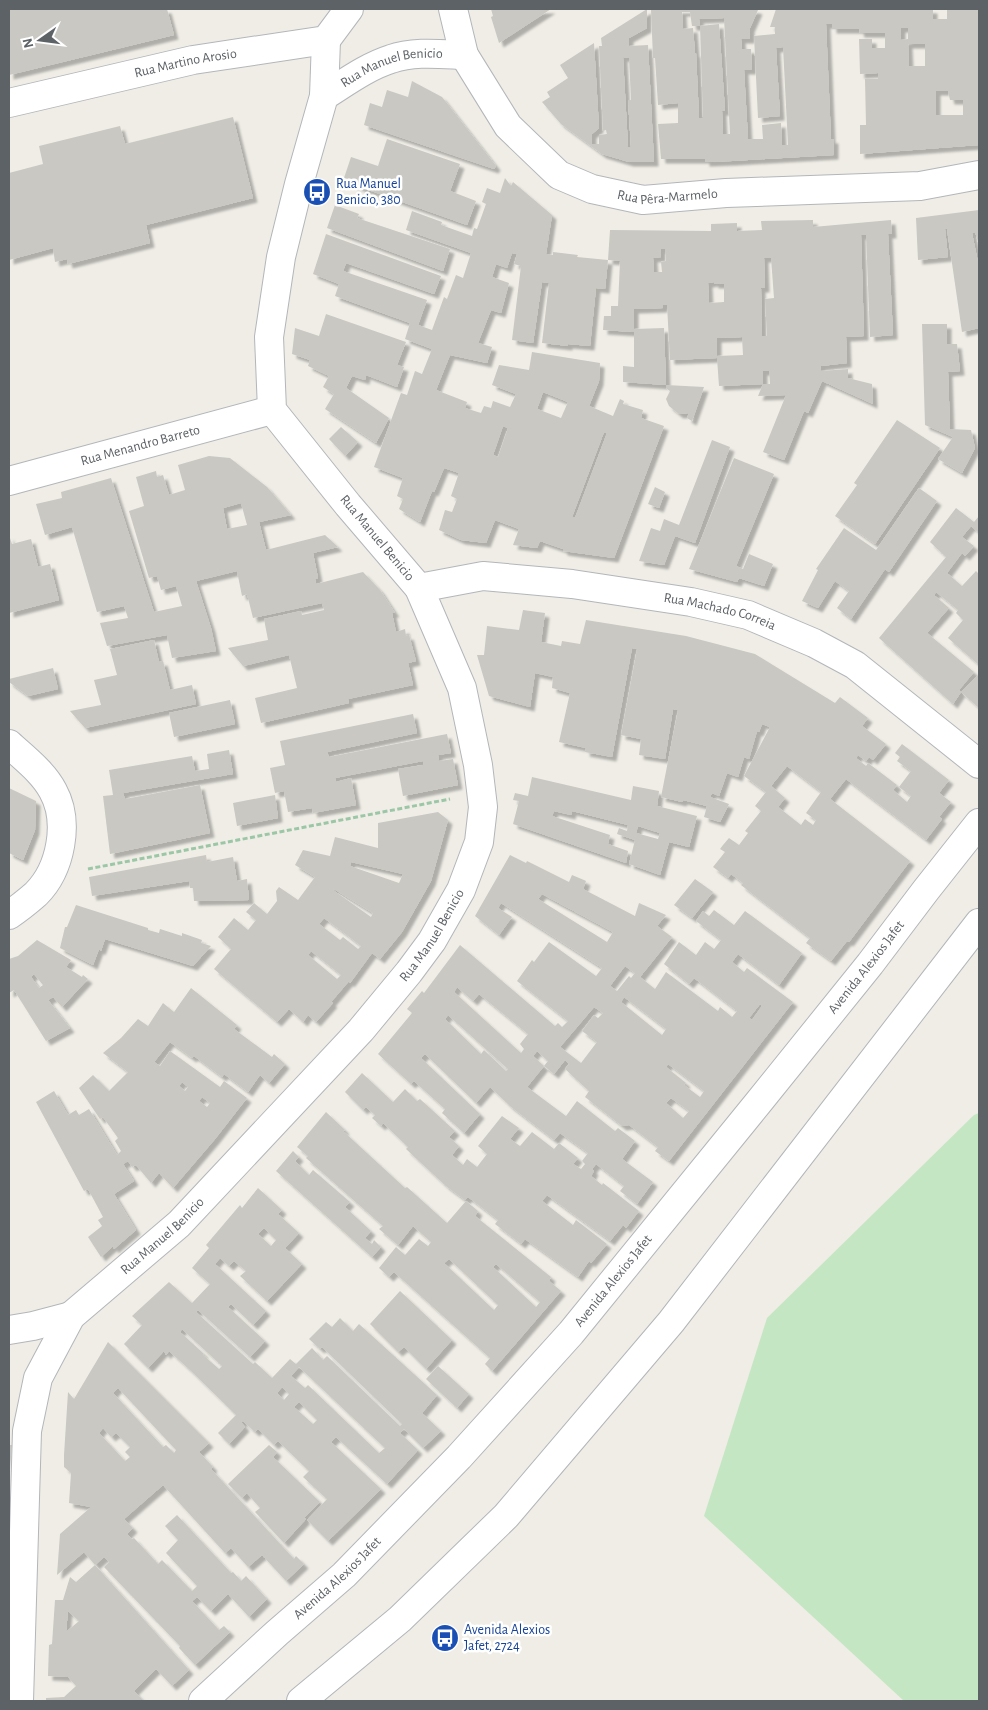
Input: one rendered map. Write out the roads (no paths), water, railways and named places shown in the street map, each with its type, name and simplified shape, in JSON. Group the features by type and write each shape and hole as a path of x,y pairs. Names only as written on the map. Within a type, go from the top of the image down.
{"street":[{"path":"326,40 349,9"},
{"name":"Rua Pêra-Marmelo","path":"453,9 464,55 508,126 559,175 592,190 642,200 726,193 920,186 979,175"},
{"name":"Rua Manuel Benicio","path":"19,1701 27,1430 38,1378 71,1316 179,1224 361,1030 432,941 461,890 479,842 483,807 478,765 462,688 419,588 348,505 272,410 269,337 281,257 324,96 326,40"},
{"name":"Rua Martino Arosio","path":"9,103 193,60 326,40"},
{"name":"Rua Manuel Benicio","path":"324,96 371,67 393,58 427,54 464,55"},
{"name":"Rua Menandro Barreto","path":"9,481 272,410"},
{"name":"Rua Machado Correia","path":"419,588 483,576 572,584 691,602 748,615 814,643 855,665 979,764"},
{"path":"9,744 43,777 53,790 61,811 63,831 52,870 36,893 9,915"},
{"name":"Avenida Alexios Jafet","path":"203,1701 277,1633 344,1576 459,1457 570,1333 870,964 979,823"},
{"path":"301,1701 400,1619 506,1516 671,1322 979,923"},
{"path":"9,1330 71,1316"}],"place":[{"name":"Rua Manuel Benicio, 380","path":"317,192"},
{"name":"Avenida Alexios Jafet, 2724","path":"445,1638"}]}
